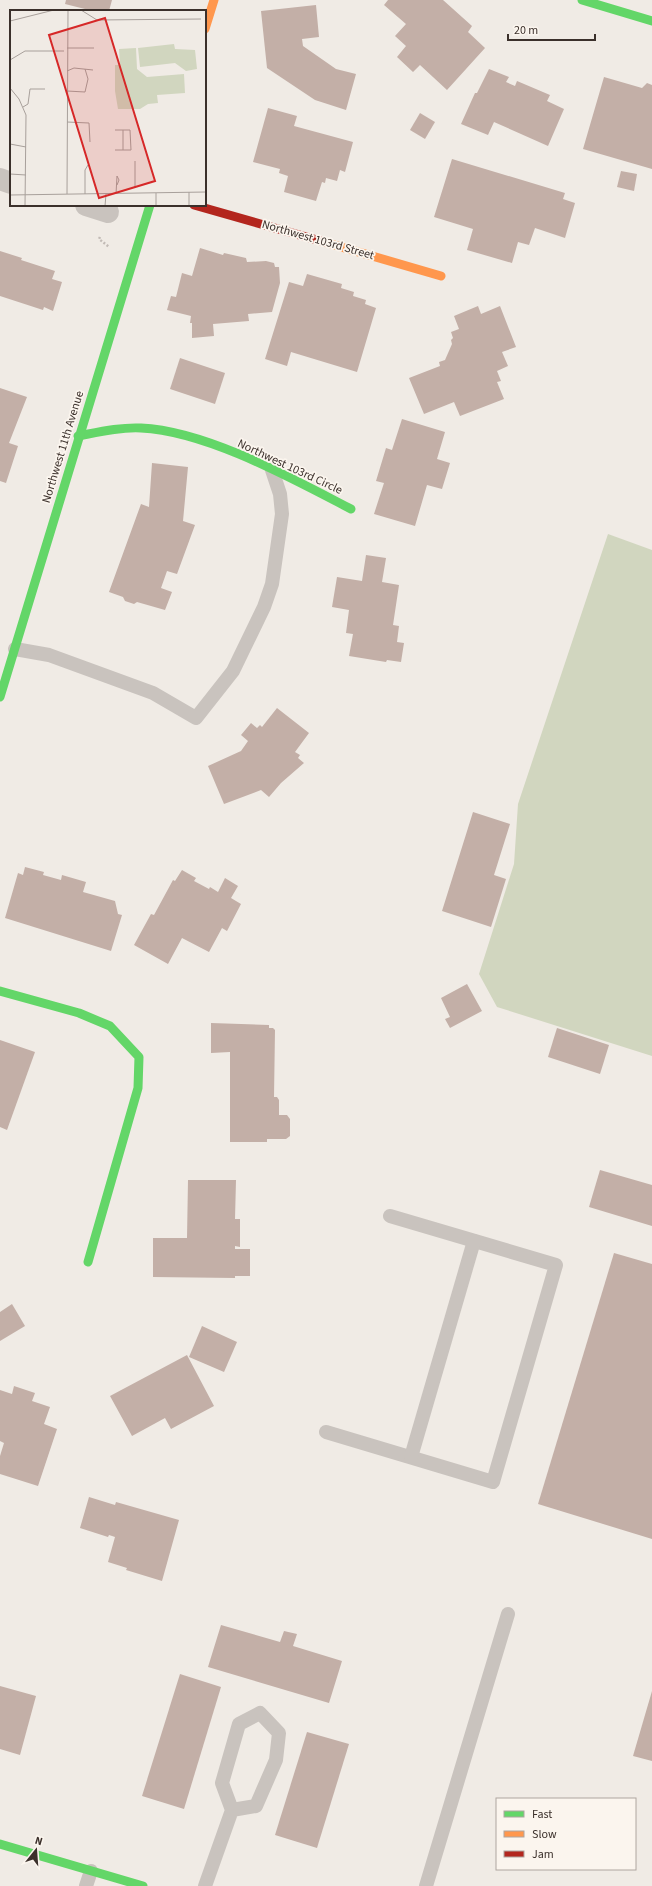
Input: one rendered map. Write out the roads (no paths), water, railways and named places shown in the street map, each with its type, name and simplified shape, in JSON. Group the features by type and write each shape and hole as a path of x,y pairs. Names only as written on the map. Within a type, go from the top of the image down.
{"street":[{"path":"206,26 214,0"},
{"path":"582,0 652,20"},
{"path":"0,179 10,183"},
{"path":"89,206 108,212"},
{"name":"Northwest 11th Avenue","path":"0,697 78,436 150,206"},
{"name":"Northwest 103rd Street","path":"197,206 441,276"},
{"name":"Northwest 103rd Circle","path":"78,436 140,428 164,430 248,457 351,509"},
{"path":"0,991 78,1012 110,1026 139,1057 138,1088 88,1262"},
{"path":"0,1844 143,1886"}],"lane":[{"path":"15,648 49,655 153,693 196,718 233,671 264,607 272,584 282,514 280,494 272,470"},
{"path":"326,1432 493,1482 556,1265 390,1216"},
{"path":"411,1457 474,1241"},
{"path":"426,1886 508,1614"},
{"path":"205,1886 232,1810 222,1783 239,1724 260,1713 278,1733 276,1760 256,1806 232,1810"},
{"path":"86,1886 91,1871"}]}
